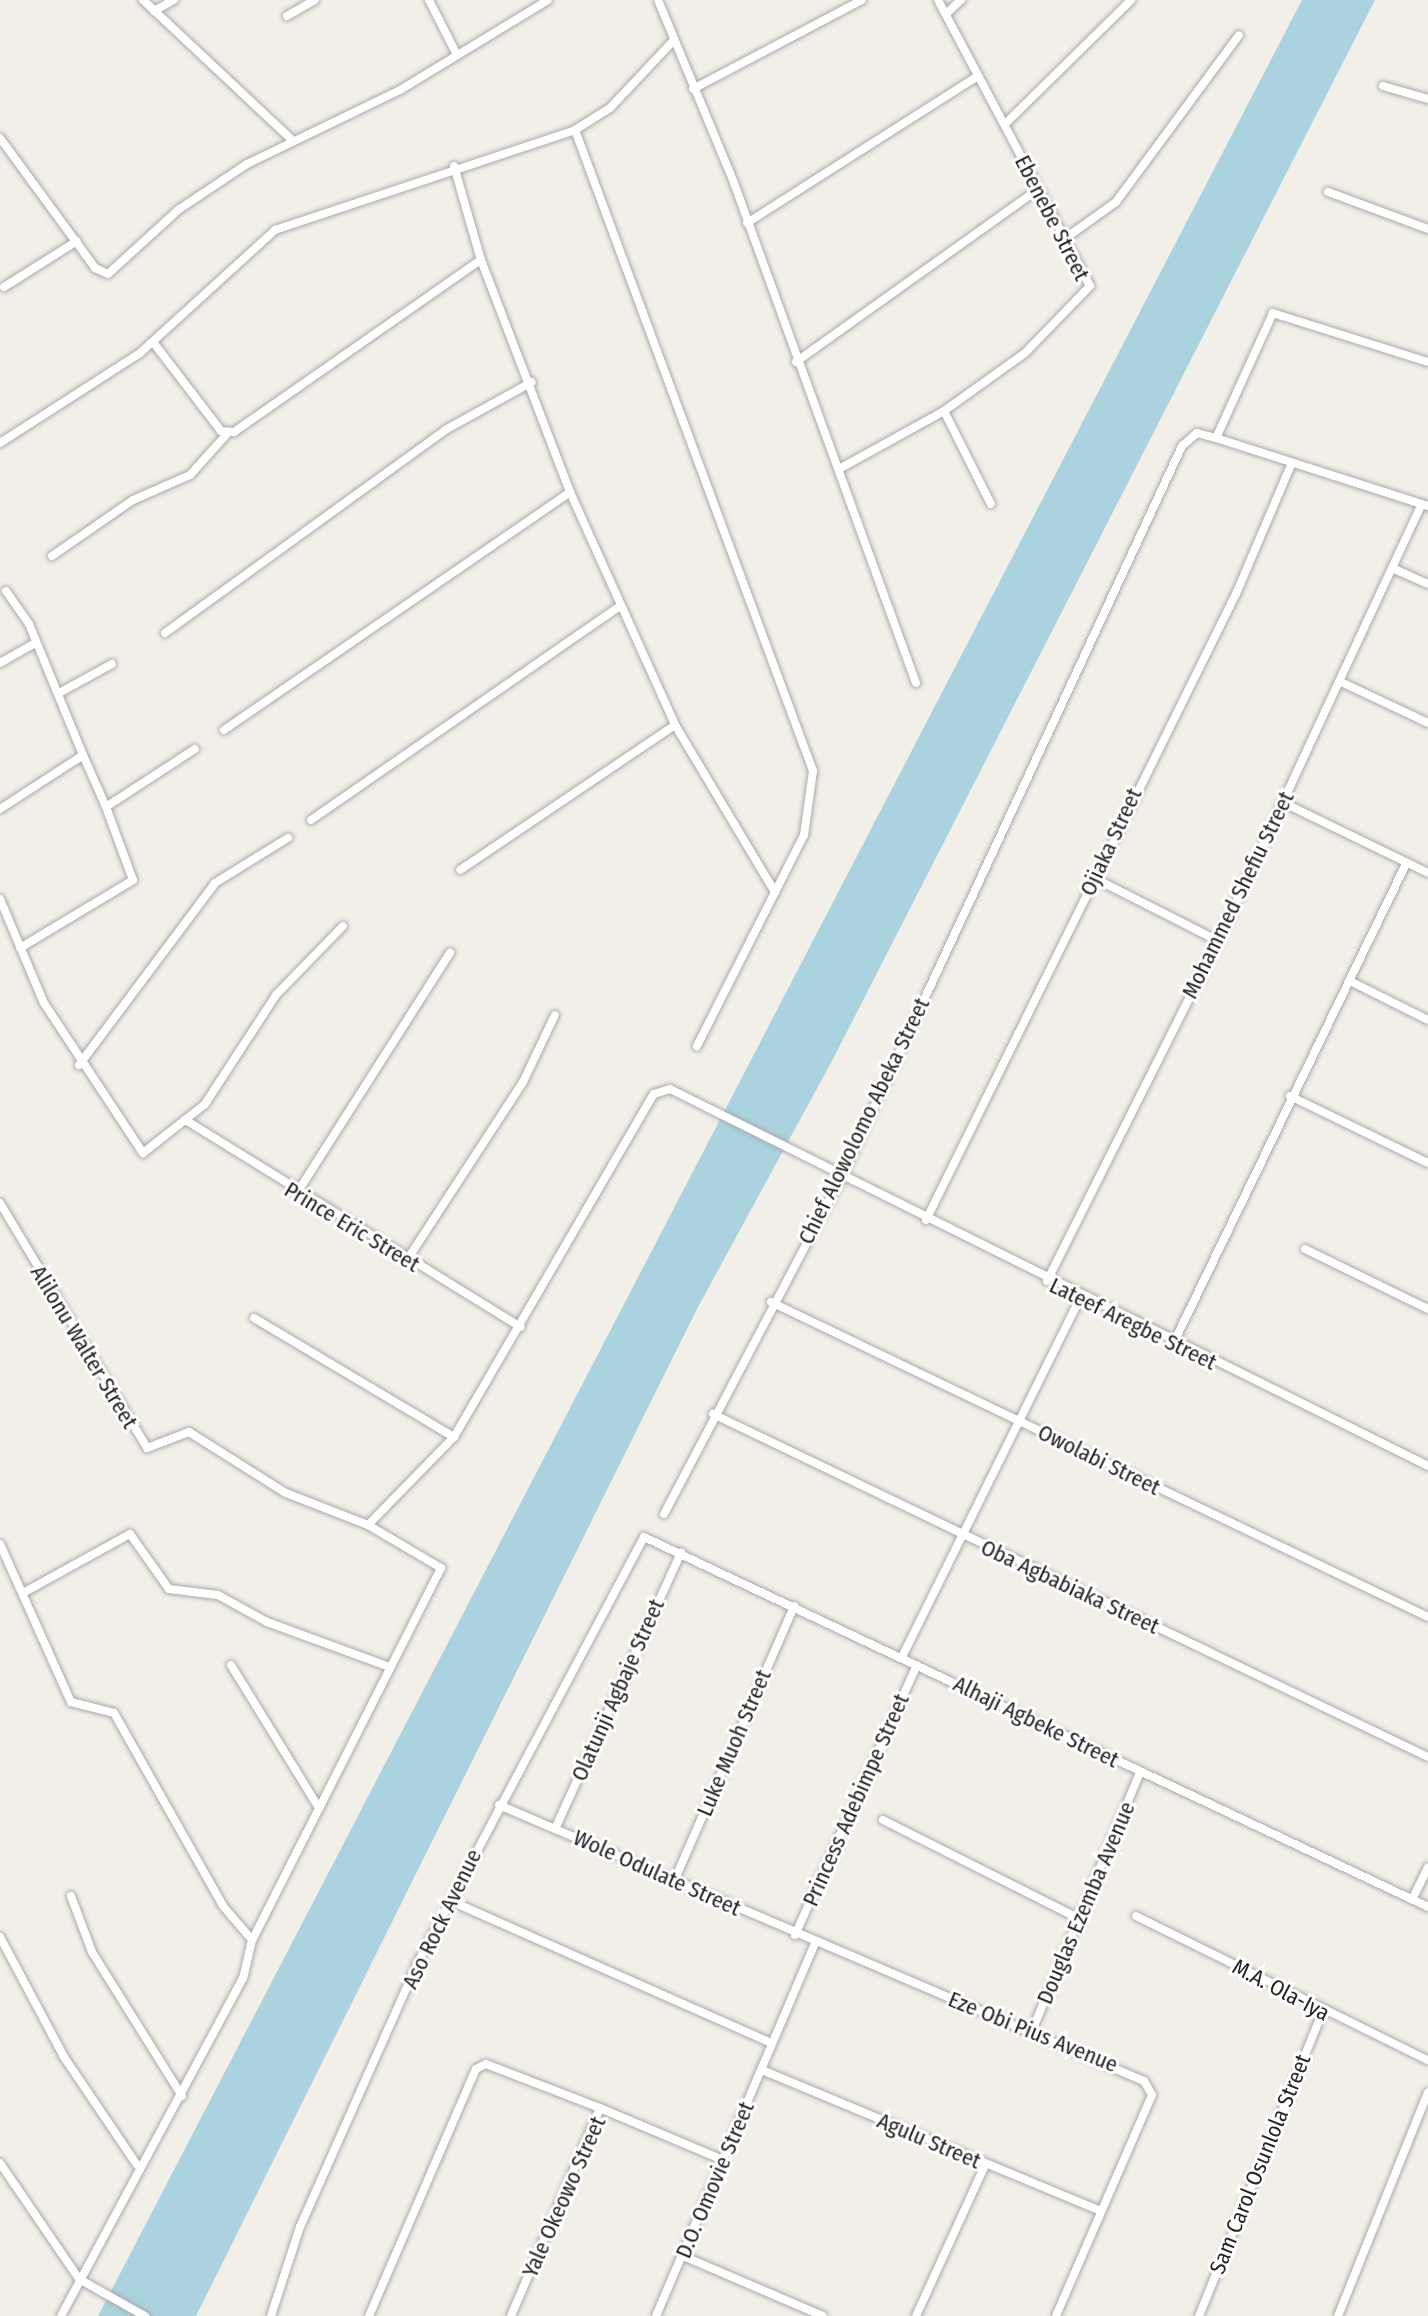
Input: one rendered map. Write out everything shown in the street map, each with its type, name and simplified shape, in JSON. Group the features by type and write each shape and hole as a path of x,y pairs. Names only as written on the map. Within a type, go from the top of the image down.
{"street":[{"path":"143,0 293,141"},
{"path":"154,11 174,0"},
{"path":"287,16 315,0"},
{"path":"429,0 455,51"},
{"path":"0,139 77,241 108,274 178,210 293,141 400,90 455,51 548,0"},
{"path":"658,0 672,42 747,223 916,683"},
{"path":"693,89 862,0"},
{"name":"Ebenebe Street","path":"839,469 944,411 1025,353 1090,286 938,0"},
{"path":"946,14 961,0"},
{"path":"1005,124 1131,0"},
{"path":"1063,240 1116,202 1239,35"},
{"path":"0,443 153,342 275,230 454,166 575,130 610,108 672,42"},
{"path":"747,223 978,76"},
{"path":"1383,86 1428,99"},
{"path":"575,130 813,771 804,835 697,1046"},
{"path":"454,166 481,260 532,382 570,492 617,608 675,725 775,892"},
{"path":"796,362 1037,190"},
{"path":"1328,192 1428,229"},
{"path":"4,287 77,241"},
{"path":"52,556 133,500 190,475 227,434 481,260"},
{"path":"1425,505 1216,438 1273,313 1428,362"},
{"path":"153,342 227,434"},
{"path":"165,633 445,430 532,382"},
{"path":"944,411 991,504"},
{"name":"Chief Alowolomo Abeka Street","path":"664,1514 771,1302 841,1178 1185,440 1197,433 1216,438"},
{"name":"Ojiaka Street","path":"926,1220 1236,594 1292,463"},
{"path":"224,730 570,492"},
{"name":"Mohammed Shefiu Street","path":"1047,1281 1218,941 1392,568 1425,505"},
{"path":"1392,568 1428,584"},
{"path":"6,591 61,692 133,880 20,948"},
{"path":"311,820 617,608"},
{"path":"0,663 35,643"},
{"path":"61,692 112,664"},
{"path":"1341,682 1428,723"},
{"path":"460,870 675,725"},
{"path":"106,807 195,749"},
{"path":"0,809 83,755"},
{"path":"1282,802 1405,866 1428,873"},
{"path":"79,1065 215,883 288,838"},
{"path":"1173,1344 1290,1096 1405,866"},
{"path":"1094,878 1218,941"},
{"path":"0,899 20,948 79,1065 138,1151 187,1121 276,995 343,926"},
{"path":"297,1193 450,953"},
{"path":"1350,981 1428,1020"},
{"path":"407,1260 523,1082 555,1015"},
{"name":"Lateef Aregbe Street","path":"368,1525 454,1437 521,1327 654,1094 670,1089 703,1101 808,1162 1080,1298 1428,1466"},
{"path":"1290,1096 1428,1163"},
{"name":"Prince Eric Street","path":"187,1121 297,1193 521,1327"},
{"name":"Alilonu Walter Street","path":"0,1203 147,1448 189,1432 286,1493 368,1525 441,1568 390,1667"},
{"path":"1305,1249 1428,1309"},
{"path":"902,1657 1080,1298"},
{"name":"Owolabi Street","path":"771,1302 1428,1617"},
{"path":"254,1318 454,1437"},
{"name":"Oba Agbabiaka Street","path":"713,1414 1428,1757"},
{"path":"23,1593 130,1534 169,1589 218,1595 267,1622 390,1667 252,1940 243,1978 182,2096 137,2165 61,2316"},
{"name":"Alhaji Agbeke Street","path":"644,1537 1428,1907"},
{"name":"Aso Rock Avenue","path":"271,2316 300,2227 451,1901 499,1805 644,1537"},
{"path":"0,1544 71,1702 114,1713 223,1906 252,1940"},
{"name":"Olatunji Agbaje Street","path":"555,1829 681,1552"},
{"name":"Luke Muoh Street","path":"675,1879 794,1606"},
{"path":"231,1665 319,1808"},
{"name":"Princess Adebimpe Street","path":"795,1935 917,1665"},
{"name":"Douglas Ezemba Avenue","path":"1031,2033 1140,1772"},
{"name":"Wole Odulate Street","path":"499,1805 675,1879 815,1944"},
{"path":"883,1820 1080,1919"},
{"path":"1413,1898 1428,1867"},
{"path":"71,1896 92,1952 182,2096"},
{"path":"451,1901 771,2043"},
{"name":"M.A. Ola-Iya","path":"1136,1916 1322,2013 1428,2060"},
{"path":"0,1937 64,2057 137,2165"},
{"name":"D.O. Omovie Street","path":"656,2316 815,1944"},
{"name":"Eze Obi Pius Avenue","path":"815,1944 1133,2072 1152,2095 1098,2210 1056,2316"},
{"name":"Sam Carol Osunlola Street","path":"1199,2316 1322,2013"},
{"path":"369,2316 476,2069 486,2064 600,2108"},
{"name":"Agulu Street","path":"762,2070 1098,2210"},
{"path":"1338,2316 1428,2092"},
{"name":"Yale Okeowo Street","path":"511,2316 600,2108 723,2160"},
{"path":"0,2163 79,2279 113,2301 145,2316"},
{"path":"916,2316 985,2165"},
{"path":"683,2256 823,2316"}],"water":[{"path":"1302,0 1375,0 833,1059 697,1309 196,2316 98,2316"}]}
